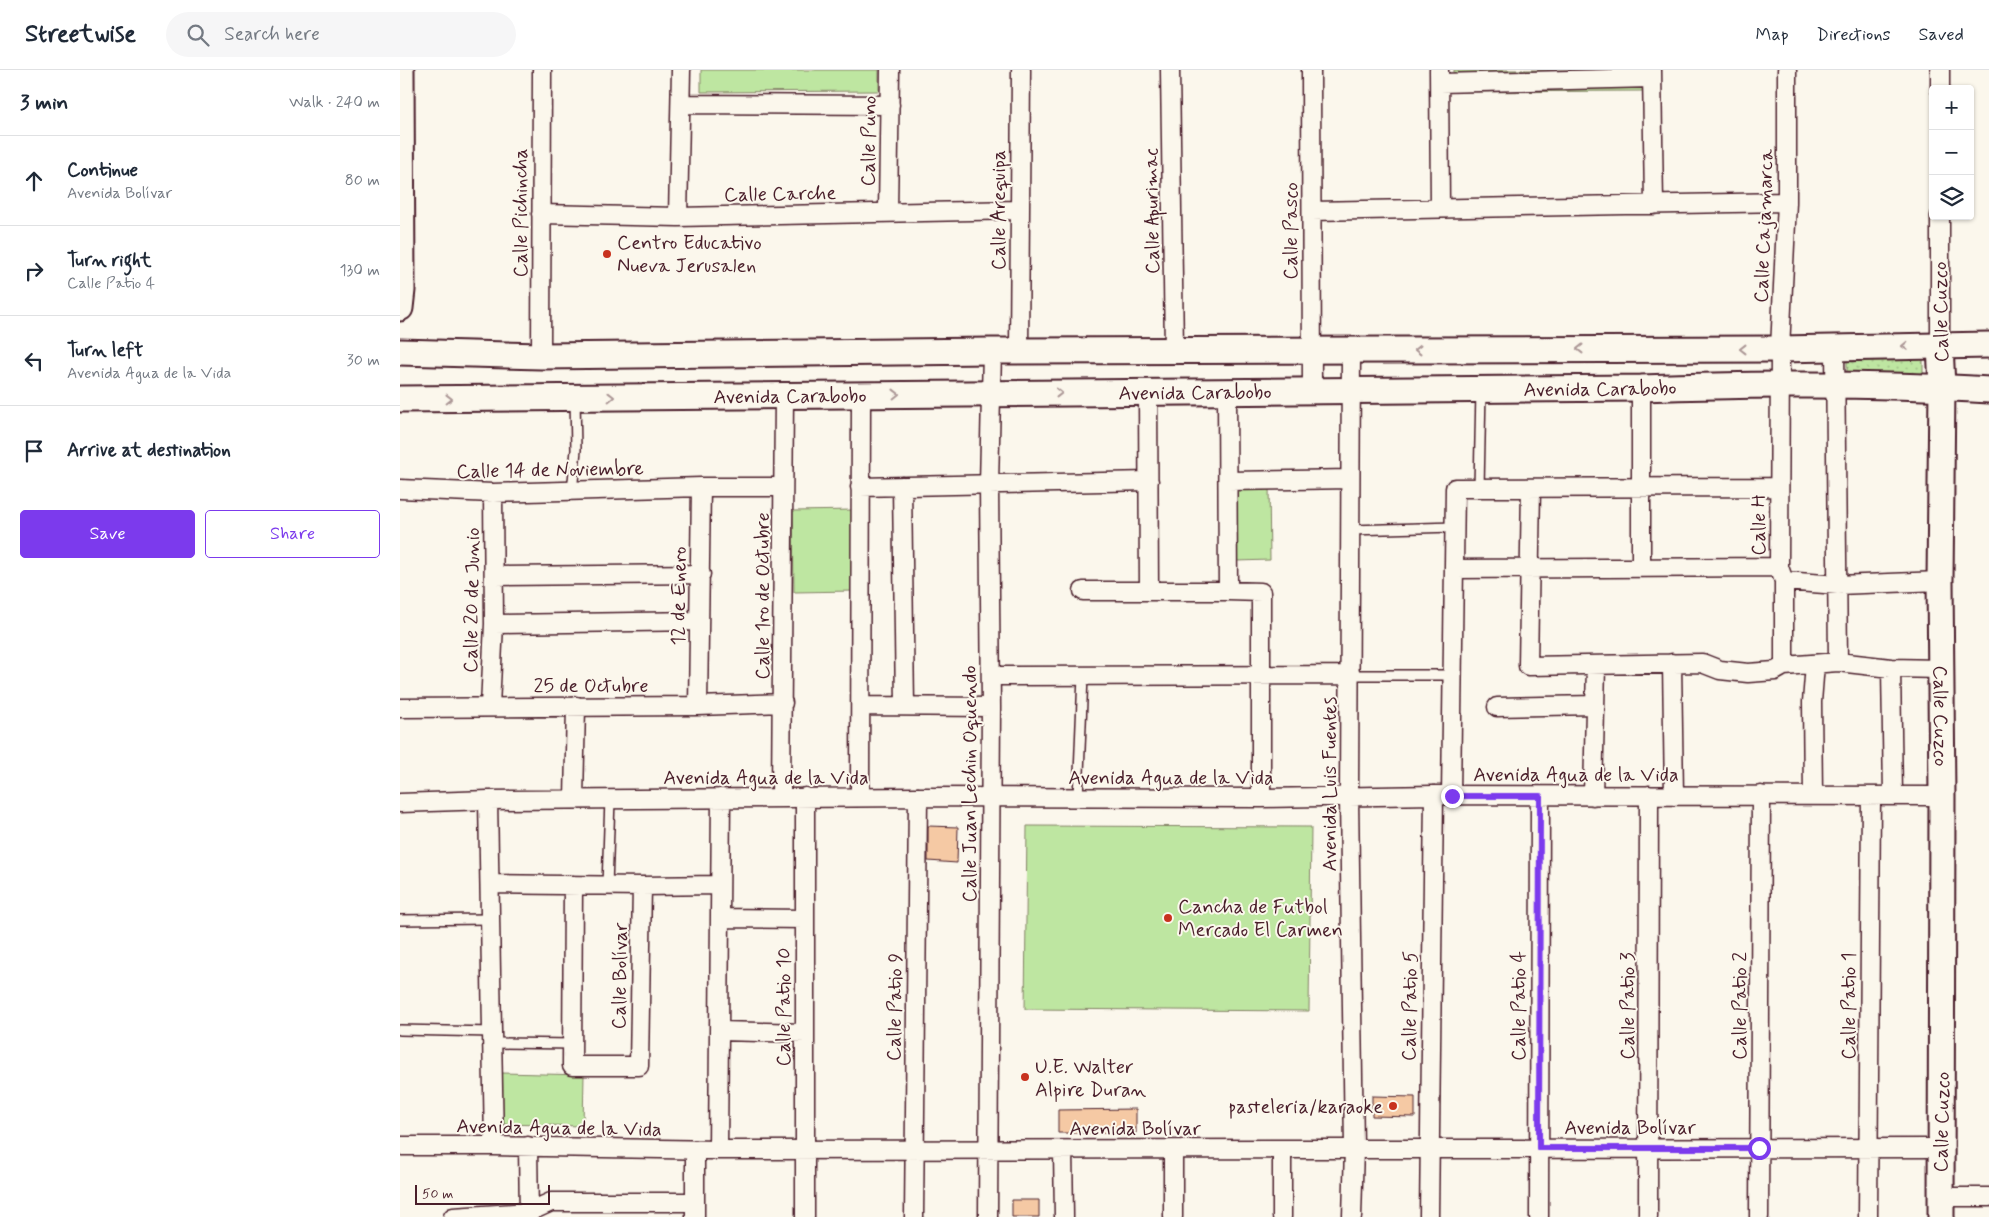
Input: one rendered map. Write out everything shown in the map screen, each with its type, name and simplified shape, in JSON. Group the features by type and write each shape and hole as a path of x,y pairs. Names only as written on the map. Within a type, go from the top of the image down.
{"street":[{"path":"400,308 402,290 401,70"},
{"name":"Calle Pichincha","path":"542,70 542,356"},
{"path":"678,217 681,70"},
{"name":"Calle Puno","path":"888,213 890,70"},
{"name":"Calle Arequipa","path":"1019,351 1021,70"},
{"name":"Calle Apurimac","path":"1170,70 1174,350"},
{"name":"Calle Pasco","path":"1311,70 1312,391"},
{"name":"Calle Cajamarca","path":"1780,384 1787,202 1788,70"},
{"path":"1940,70 1940,85"},
{"path":"1440,208 1440,76 1652,74 1654,205"},
{"path":"681,104 890,105"},
{"path":"1312,211 1787,202"},
{"name":"Calle Carche","path":"542,214 678,217 1019,210"},
{"name":"Calle Cuzco","path":"1940,220 1942,388 1940,581 1942,1148 1940,1207"},
{"name":"Avenida Carabobo","path":"400,352 542,356 992,350 1780,349 1989,345"},
{"path":"1835,348 1838,662"},
{"name":"Calle Juan Lechin Oquendo","path":"988,1217 991,707 989,484 992,350"},
{"name":"Avenida Luis Fuentes","path":"1351,350 1349,798 1354,1148 1352,1217"},
{"name":"Avenida Carabobo","path":"400,399 1641,388 1780,384 1989,390"},
{"name":"Calle H","path":"1780,384 1779,487 1784,666"},
{"path":"1641,388 1641,568"},
{"path":"1227,392 1228,590"},
{"path":"1148,393 1149,591"},
{"path":"860,797 862,706 861,394"},
{"name":"Calle 1ro de Octubre","path":"781,798 784,395"},
{"path":"1228,481 1350,479"},
{"path":"860,487 1148,481"},
{"name":"Calle 14 de Noviembre","path":"400,489 493,493 783,486"},
{"path":"902,486 905,706"},
{"name":"12 de Enero","path":"698,706 701,487"},
{"path":"1452,796 1455,488 1779,487"},
{"path":"1531,488 1528,666 1702,663 1720,670 1748,673 1775,671 1784,666 1838,662 1891,668 1940,669"},
{"name":"Calle 20 de Junio","path":"490,706 494,624 493,493"},
{"path":"1454,569 1641,568 1782,574 1838,585 1940,581"},
{"path":"494,576 701,574"},
{"path":"1083,591 1228,590 1261,592 1261,798"},
{"path":"494,624 699,621"},
{"path":"1672,663 1674,796"},
{"path":"1813,796 1812,702 1815,664"},
{"path":"1593,796 1596,666"},
{"path":"1891,668 1893,796"},
{"path":"991,676 1350,675"},
{"name":"25 de Octubre","path":"400,708 698,706 783,703"},
{"path":"1497,707 1595,705"},
{"path":"574,799 576,706"},
{"path":"862,706 991,707"},
{"name":"Calle Patio 5","path":"1429,1217 1428,1148 1434,795"},
{"name":"Calle Patio 3","path":"1648,795 1648,1217"},
{"name":"Calle Patio 4","path":"1539,1217 1540,796"},
{"name":"Calle Patio 2","path":"1759,1217 1761,796"},
{"name":"Calle Patio 1","path":"1868,1217 1871,796"},
{"name":"Avenida Agua de la Vida","path":"400,803 488,800 805,797 1942,796"},
{"name":"Calle Patio 10","path":"805,797 805,1217"},
{"name":"Calle Patio 9","path":"914,1217 918,797"},
{"path":"718,1150 721,798"},
{"path":"488,800 494,1146"},
{"path":"490,884 720,885"},
{"path":"573,1044 574,885"},
{"name":"Calle Bolívar","path":"573,1044 572,1066 639,1066 642,886"},
{"path":"720,918 805,919"},
{"path":"719,1030 804,1032"},
{"name":"Avenida Agua de la Vida","path":"400,1146 528,1146 718,1150"},
{"path":"528,1146 529,1215"},
{"name":"Avenida Bolívar","path":"718,1150 1942,1148"},
{"path":"453,1217 529,1215 551,1202 695,1210 695,1150"},
{"path":"1063,1150 1064,1217"},
{"path":"1173,1150 1173,1217"},
{"path":"1282,1150 1282,1217"},
{"path":"1940,1207 1989,1197"}],"lane":[{"path":"1479,488 1481,389"},
{"path":"572,492 576,450 575,398"},
{"path":"1350,530 1455,528"},
{"path":"1350,675 1453,675"},
{"path":"1078,798 1084,676"},
{"path":"607,886 610,799"},
{"path":"400,920 490,919"},
{"path":"400,1030 573,1044"}],"green space":[{"path":"701,70 879,70 879,91 701,92"},
{"path":"1454,70 1643,70 1643,91 1454,92"},
{"path":"1923,358 1923,378 1847,379 1847,360"},
{"path":"1269,485 1270,560 1237,561 1236,486"},
{"path":"854,510 854,591 794,592 793,511"},
{"name":"Cancha de Futbol Mercado El Carmen","path":"1027,826 1311,827 1309,1011 1025,1009"},
{"path":"502,1073 584,1075 583,1126 501,1124"}],"building":[{"path":"928,826 958,827 957,863 928,861"},
{"name":"pasteleria/karaoke","path":"1372,1096 1415,1097 1415,1117 1372,1116"},
{"path":"1136,1109 1136,1133 1058,1133 1058,1110"},
{"path":"1012,1200 1039,1200 1039,1217 1012,1217"}],"place":[{"name":"Centro Educativo Nueva Jerusalen","path":"607,254"},
{"name":"Cancha de Futbol Mercado El Carmen","path":"1168,918"},
{"name":"U.E. Walter Alpire Duran","path":"1025,1077"},
{"name":"pasteleria/karaoke","path":"1393,1106"}],"route":[{"path":"1452,796 1540,796 1539,1148 1759,1148"}]}
